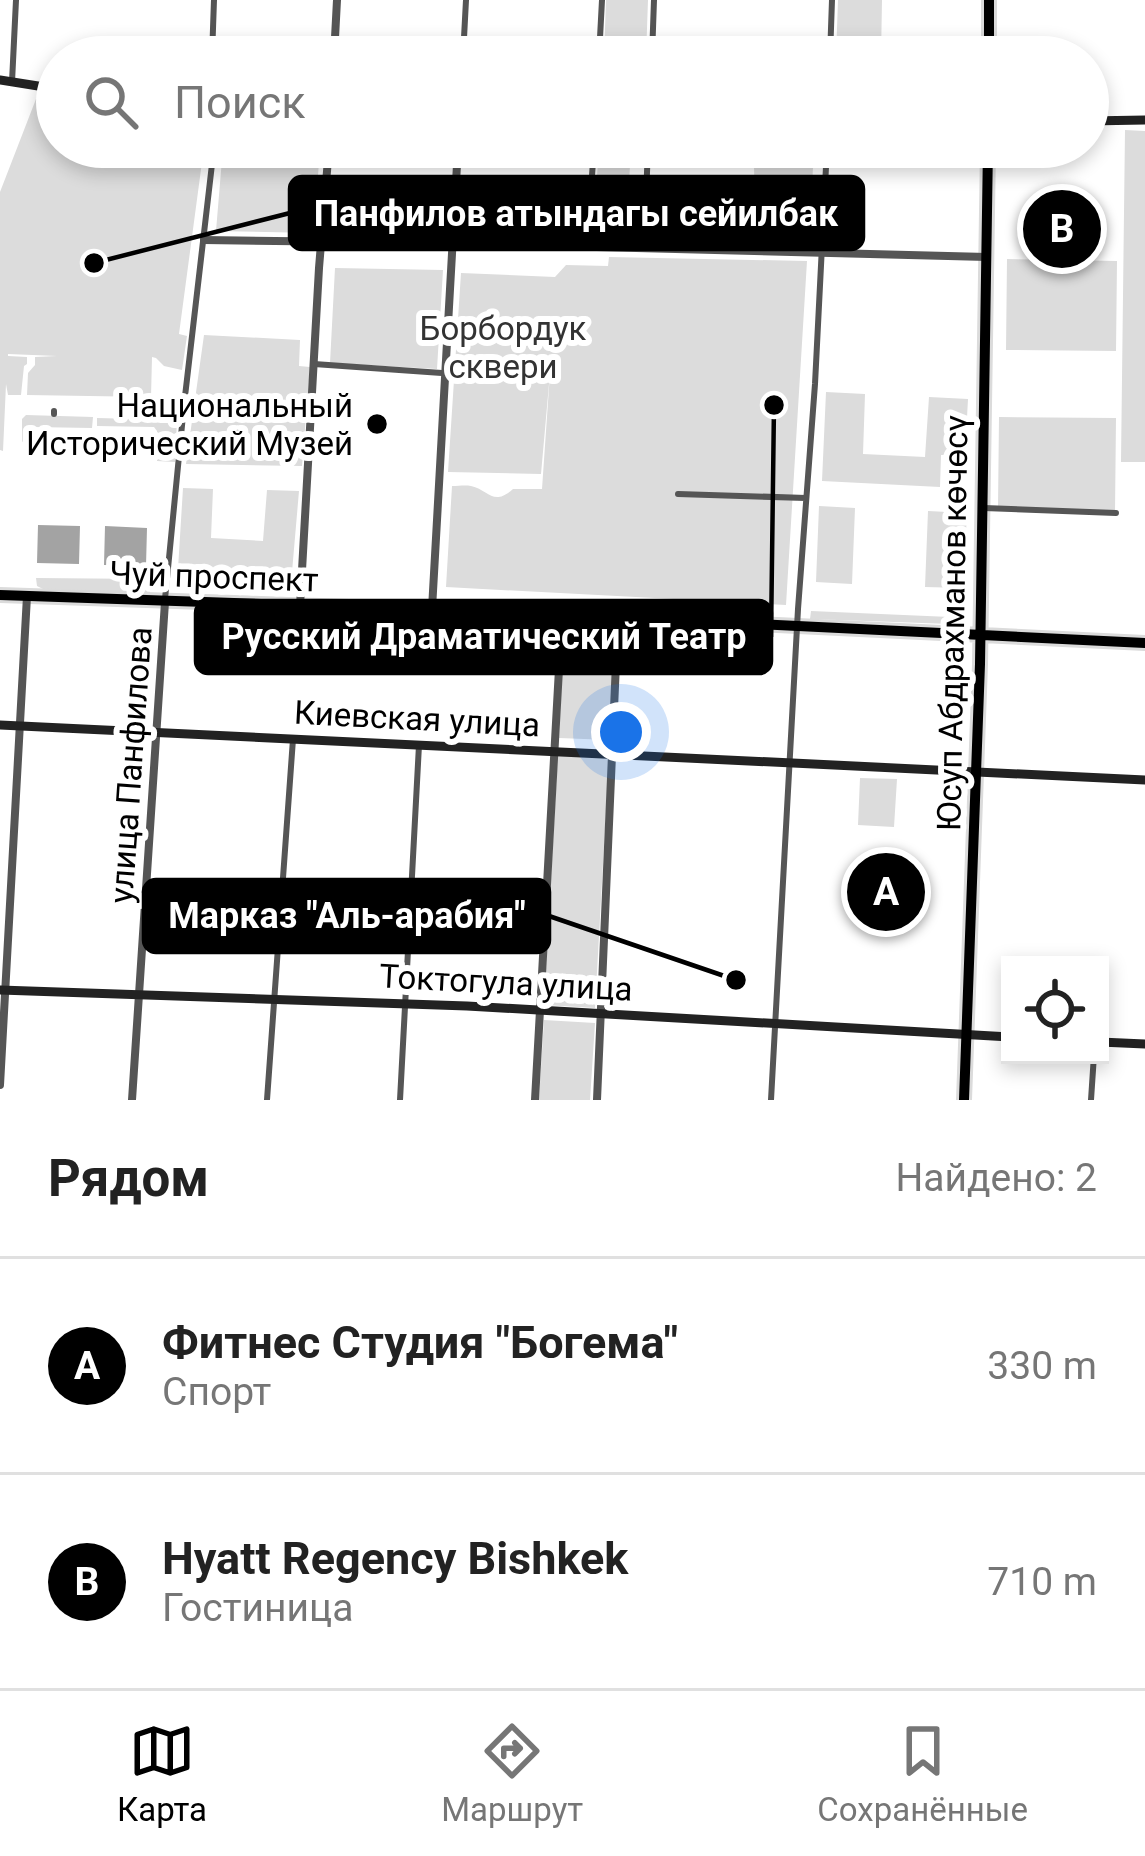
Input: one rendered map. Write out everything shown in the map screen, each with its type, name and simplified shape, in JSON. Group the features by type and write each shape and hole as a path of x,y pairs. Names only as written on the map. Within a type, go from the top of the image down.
{"main road":[{"path":"989,0 989,36"},
{"path":"6,81 36,86"},
{"path":"1109,121 1145,120"},
{"name":"Юсуп Абдрахманов көчөсү","path":"964,1100 981,635 988,168"},
{"name":"Чуй проспект","path":"0,595 562,614 1145,644"},
{"name":"Киевская улица","path":"0,725 1145,780"},
{"name":"Токтогула улица","path":"3,990 541,1010 1001,1036"},
{"path":"1109,1042 1145,1044"}],"street":[{"path":"6,81 16,0"},
{"path":"213,36 214,0"},
{"path":"335,36 337,0"},
{"path":"464,36 466,0"},
{"path":"600,36 602,0"},
{"path":"653,36 654,0"},
{"path":"831,36 832,0"},
{"name":"улица Панфилова","path":"132,1100 165,602 212,168"},
{"path":"300,606 327,168"},
{"path":"432,609 451,374 457,168"},
{"path":"587,247 593,168"},
{"path":"644,248 647,168"},
{"path":"771,1100 825,168"},
{"path":"205,240 986,257"},
{"path":"314,364 451,374"},
{"path":"678,494 806,499"},
{"path":"983,508 1116,513"},
{"path":"0,1085 27,596"},
{"path":"535,1100 562,614"},
{"path":"597,1100 618,617"},
{"path":"267,1100 293,739"},
{"path":"400,1100 419,745"},
{"path":"1091,1100 1093,1064"}],"green space":[{"path":"606,0 648,0 647,36 605,36"},
{"path":"838,0 882,0 881,36 837,36"},
{"path":"36,99 36,168 201,168 179,334 187,336 182,370 152,357 151,397 27,395 35,357 57,356 8,354 27,357 27,364 21,395 8,395 6,384 3,451 0,450 0,192"},
{"path":"1125,130 1145,131 1145,462 1121,462"},
{"path":"221,168 319,168 314,233 216,231"},
{"path":"598,168 630,168 626,237 593,236"},
{"path":"754,168 813,168 809,247 750,245 755,224"},
{"name":"Борбордук сквери","path":"609,257 807,261 786,605 446,587 452,486 471,486 496,497 513,489 542,489 550,373 541,474 448,472 461,273 555,277 566,265 608,266"},
{"path":"1007,259 1117,261 1116,351 1006,350"},
{"path":"335,268 443,270 437,369 330,363"},
{"path":"204,335 300,340 299,366 310,367 302,466 186,464"},
{"path":"826,392 865,394 863,454 925,457 929,397 968,399 965,455 941,455 940,487 822,481"},
{"path":"26,415 93,417 92,428 33,427 33,445 25,445 22,419"},
{"path":"999,417 1116,418 1115,512 998,507"},
{"path":"97,418 177,420 175,462 157,461 154,427 97,426"},
{"path":"183,488 213,489 211,538 263,541 267,490 299,491 292,572 178,569"},
{"path":"819,506 855,508 852,584 816,582"},
{"path":"928,511 967,513 963,588 925,587"},
{"path":"36,578 150,579 150,594 43,589"},
{"path":"811,611 950,617 950,624 810,619"},
{"path":"564,625 615,628 610,740 559,738"},
{"path":"558,753 609,756 595,1008 544,1005"},
{"path":"860,778 897,779 894,827 858,825"},
{"path":"544,1020 595,1023 590,1100 539,1100"}],"shaded area":[{"path":"38,525 80,526 79,564 37,563"},
{"path":"105,526 147,528 146,566 104,565"}],"place":[{"name":"Hyatt Regency Bishkek","path":"1062,229"},
{"name":"Панфилов атындагы сейилбак","path":"94,263"},
{"name":"Русский Драматический Театр","path":"774,405"},
{"name":"Национальный Исторический Музей","path":"377,424"},
{"name":"Фитнес Студия \"Богема\"","path":"886,892"},
{"name":"Марказ \"Аль-арабия\"","path":"736,980"}]}
